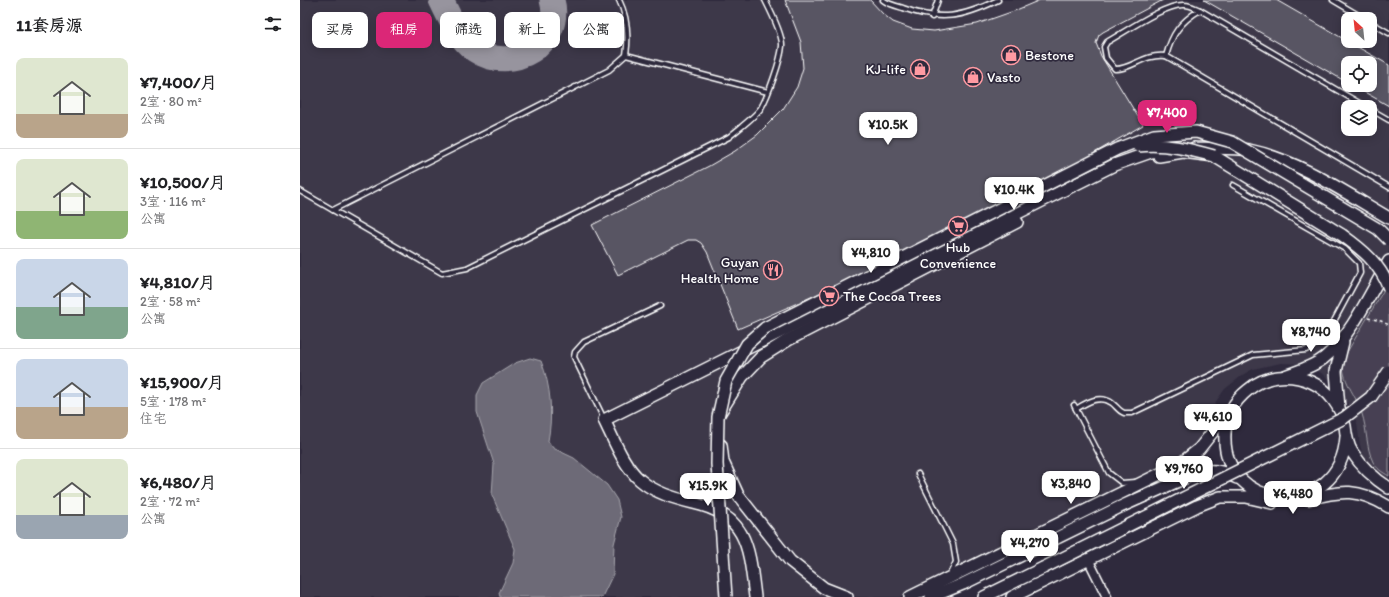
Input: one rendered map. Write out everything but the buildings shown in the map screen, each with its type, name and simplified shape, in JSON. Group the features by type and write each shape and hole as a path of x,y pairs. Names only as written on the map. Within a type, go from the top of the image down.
{"main road":[{"path":"726,597 717,464 718,417 726,381 747,344 765,328 1117,149 1154,135 1196,132 1232,142 1378,228 1389,240"},
{"path":"1117,149 1156,144 1191,150 1214,156 1359,247 1374,261 1382,272 1389,288"},
{"path":"755,597 749,554 738,529 731,520 717,510 704,505 676,499 662,494 640,480 630,470 604,420 1114,165 1154,151 1184,148 1248,150 1280,158 1300,167 1389,218"},
{"path":"847,597 824,588 790,560 738,495 723,462 718,417 742,377 761,358 788,340 1099,180 1158,156 1183,152 1214,156"},
{"path":"910,597 1180,464 1199,449 1235,403 1249,389 1266,380 1285,377 1323,359 1334,350 1344,337 1389,261"},
{"path":"1339,409 1336,371 1344,337"},
{"path":"984,597 1344,418 1371,397 1389,371"},
{"path":"1285,377 1304,380 1328,394 1339,409 1344,422 1346,437 1352,452 1370,474 1389,488"},
{"path":"1230,411 1225,434 1228,457 1237,474 1250,487"},
{"path":"931,597 963,584 1184,477 1209,470 1225,472 1267,495 1291,503 1305,497 1328,480 1339,464 1343,455 1346,437"},
{"path":"1267,495 1291,497 1313,491"},
{"path":"1012,597 1196,506 1220,497 1246,497 1278,504 1291,503 1321,494 1341,492 1363,495 1378,500 1389,507"}],"street":[{"path":"1088,559 1107,597"}],"lane":[{"path":"333,210 609,70 626,55 628,36 624,11 619,0"},
{"path":"300,191 442,273 467,268 729,137 760,108 768,92 782,45 774,18 765,0"},
{"path":"883,0 907,10 932,17 954,16 998,0"},
{"path":"932,17 938,0"},
{"path":"1333,0 1353,12"},
{"path":"1354,100 1200,10 1186,5 1177,5 1164,10 1107,42 1104,47 1106,58 1115,69 1120,69 1157,54 1166,56 1389,187"},
{"path":"1166,56 1176,30 1186,20 1200,10"},
{"path":"1377,26 1389,33"},
{"path":"626,55 768,92"},
{"path":"1377,113 1389,120"},
{"path":"1076,409 1088,402 1102,399 1111,403 1124,413 1132,413 1253,355 1306,350 1320,342 1327,334 1360,273 1359,263 1345,249 1233,185"},
{"path":"604,420 574,357 575,352 584,342 660,306"},
{"path":"1074,405 1110,474 1122,483 1143,482"},
{"path":"918,474 953,544 956,562 948,578"}],"path":[{"path":"1356,316 1389,324"}],"shaded area":[{"path":"300,0 1389,0 1389,487 1364,461 1357,423 1339,387 1323,374 1304,364 1281,363 1253,369 1225,389 1210,412 1203,437 1196,446 1183,455 900,597 300,597"},
{"path":"1389,281 1389,476 1376,467 1373,462 1369,450 1362,414 1344,374 1343,359"},
{"path":"530,358 541,361 547,380 551,411 548,441 553,448 574,458 607,485 617,500 621,517 614,544 613,574 602,597 500,597 499,593 513,563 515,549 492,495 494,464 477,412 477,395 483,383 515,363"}],"taxiway":[{"path":"441,0 459,34 469,45 475,50 489,57 504,59 519,57 532,50 543,41 550,29 554,16 552,0"}],"place":[{"name":"Bestone","path":"1011,55"},
{"name":"KJ-life","path":"920,69"},
{"name":"Vasto","path":"973,77"},
{"name":"Hub Convenience","path":"958,226"},
{"name":"Guyan Health Home","path":"773,270"},
{"name":"The Cocoa Trees","path":"829,296"}]}
